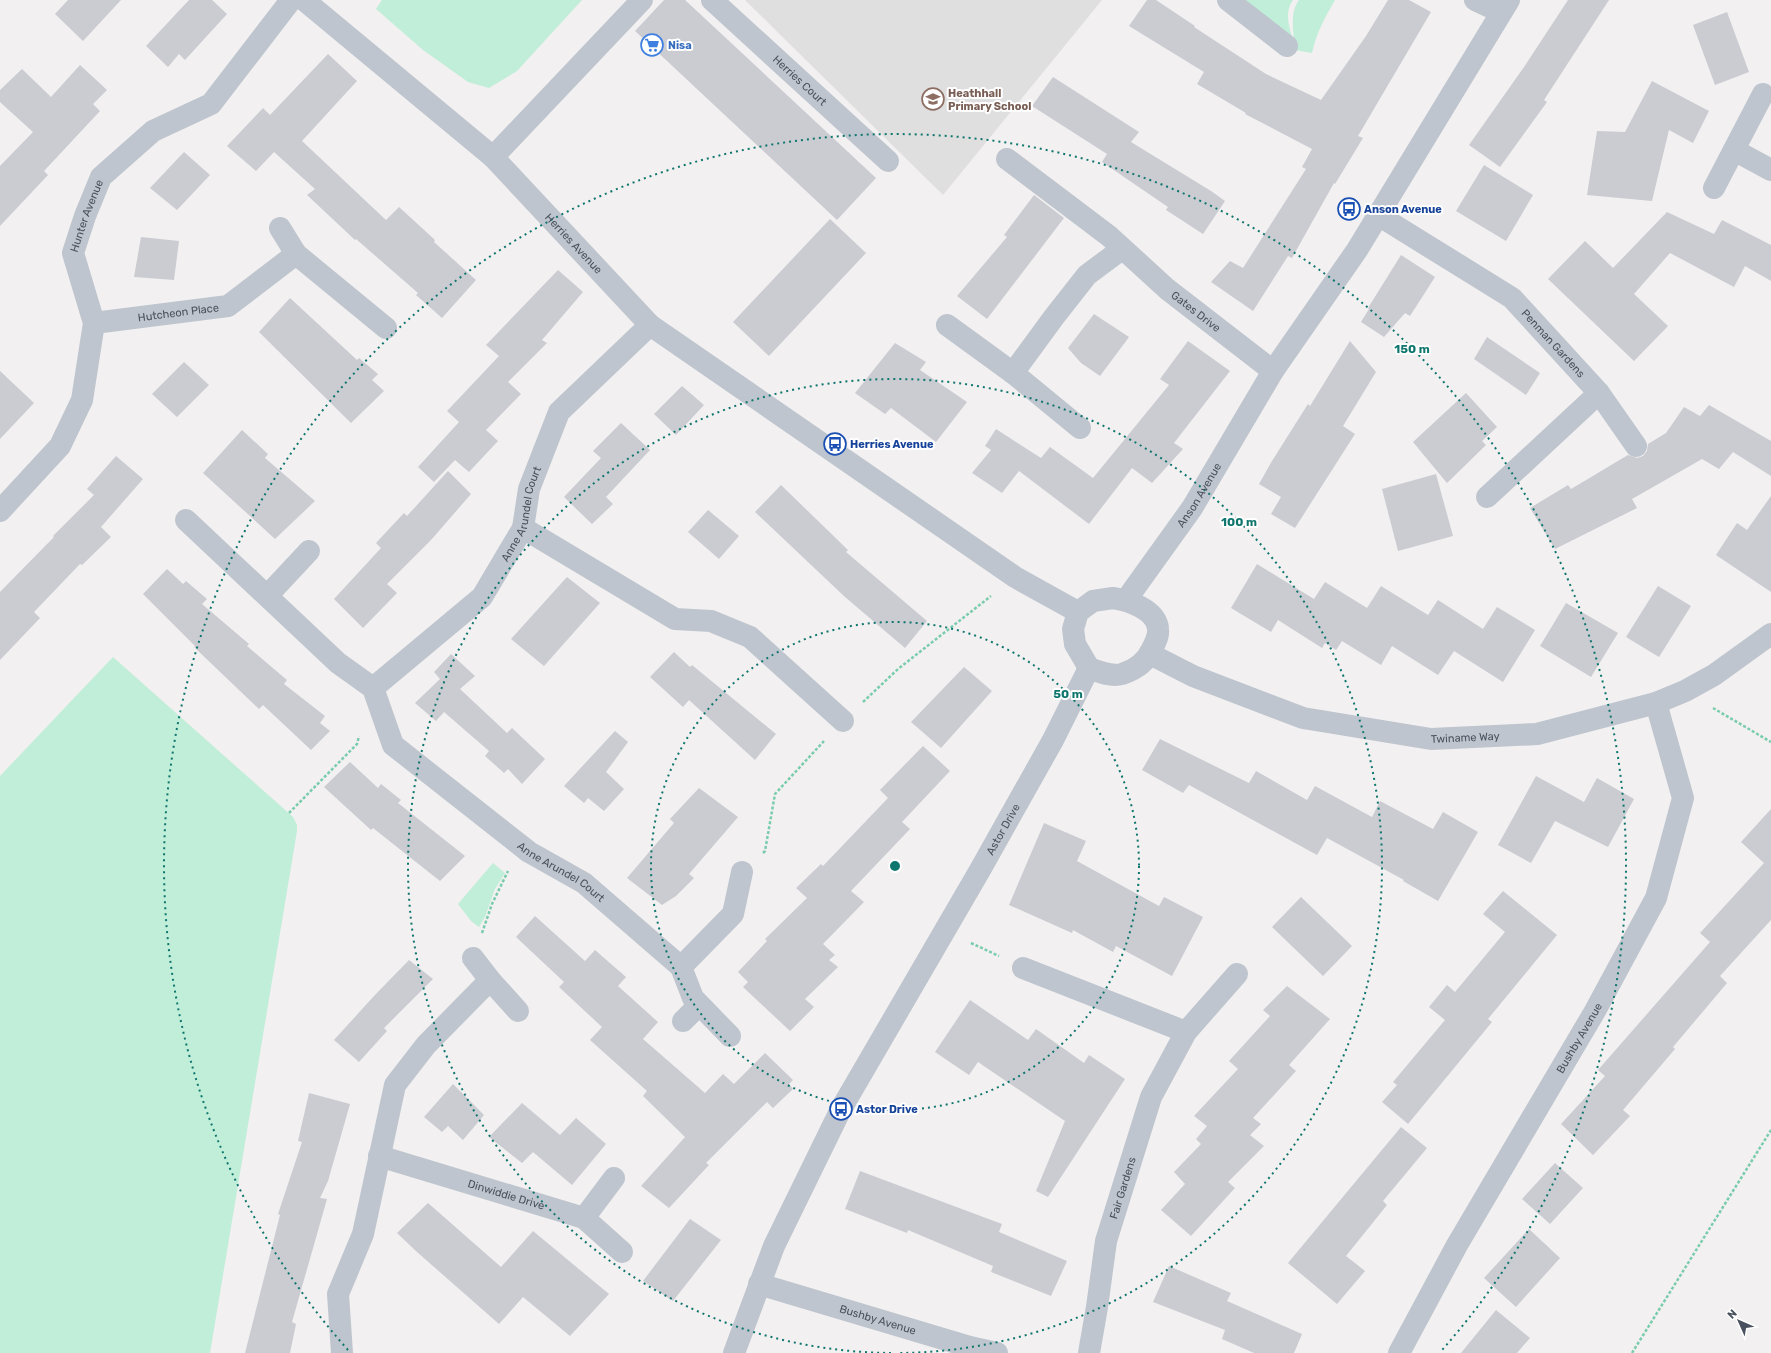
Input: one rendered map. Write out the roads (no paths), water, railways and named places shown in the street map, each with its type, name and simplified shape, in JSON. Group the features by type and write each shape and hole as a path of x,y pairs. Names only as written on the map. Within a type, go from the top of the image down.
{"street":[{"name":"Hunter Avenue","path":"0,511 60,446 82,400 94,323 73,253 85,216 101,176 153,131 211,104 291,0"},
{"name":"Herries Avenue","path":"304,0 493,157 650,325 1015,577 1078,612"},
{"path":"493,157 642,0"},
{"name":"Herries Court","path":"712,0 888,161"},
{"path":"1228,0 1287,46"},
{"path":"1475,0 1505,6"},
{"name":"Anson Avenue","path":"1126,600 1192,508 1273,371 1357,250 1505,6"},
{"path":"1714,188 1763,94"},
{"path":"1734,150 1771,170"},
{"name":"Gates Drive","path":"1007,159 1109,236 1167,289 1273,371"},
{"name":"Penman Gardens","path":"1378,215 1512,298 1598,393 1636,446"},
{"path":"280,228 296,254 386,328"},
{"path":"1013,373 1087,275 1122,248"},
{"name":"Hutcheon Place","path":"94,323 228,306 296,254"},
{"name":"Anne Arundel Court","path":"650,325 559,412 529,489 523,528 482,597 374,688 393,744 529,852 584,883 681,967"},
{"path":"947,325 1013,373 1080,428"},
{"path":"1487,497 1598,393"},
{"path":"186,520 338,663 374,688"},
{"path":"523,528 675,619 711,621 750,637 843,721"},
{"path":"266,596 309,551"},
{"path":"1113,598 1126,600 1143,608 1153,617 1158,628 1157,640 1150,654 1139,667 1121,675 1107,674 1089,668 1075,644 1073,629 1078,612 1093,601 1113,598"},
{"name":"Twiname Way","path":"1150,654 1194,676 1303,718 1431,739 1537,734 1656,702 1685,691 1714,675 1771,634"},
{"name":"Astor Drive","path":"734,1353 774,1246 841,1109 945,931 1053,740 1089,668"},
{"name":"Bushby Avenue","path":"1399,1353 1457,1245 1595,1011 1656,898 1683,798 1656,702"},
{"path":"730,1036 693,998 681,967 733,914 742,872"},
{"path":"473,958 490,980 518,1011"},
{"path":"1023,968 1186,1032"},
{"name":"Fair Gardens","path":"1088,1353 1097,1307 1106,1240 1151,1097 1186,1032 1238,974"},
{"path":"342,1353 338,1294 363,1234 395,1085 426,1045 490,980"},
{"path":"683,1021 699,1005"},
{"name":"Dinwiddie Drive","path":"379,1156 584,1218 622,1252"},
{"path":"584,1218 614,1178"},
{"name":"Bushby Avenue","path":"760,1284 990,1353"}],"place":[{"name":"Nisa","path":"652,45"},
{"name":"Heathhall Primary School","path":"933,99"},
{"name":"Anson Avenue","path":"1349,209"},
{"name":"Herries Avenue","path":"835,444"},
{"name":"Astor Drive","path":"841,1109"}]}
